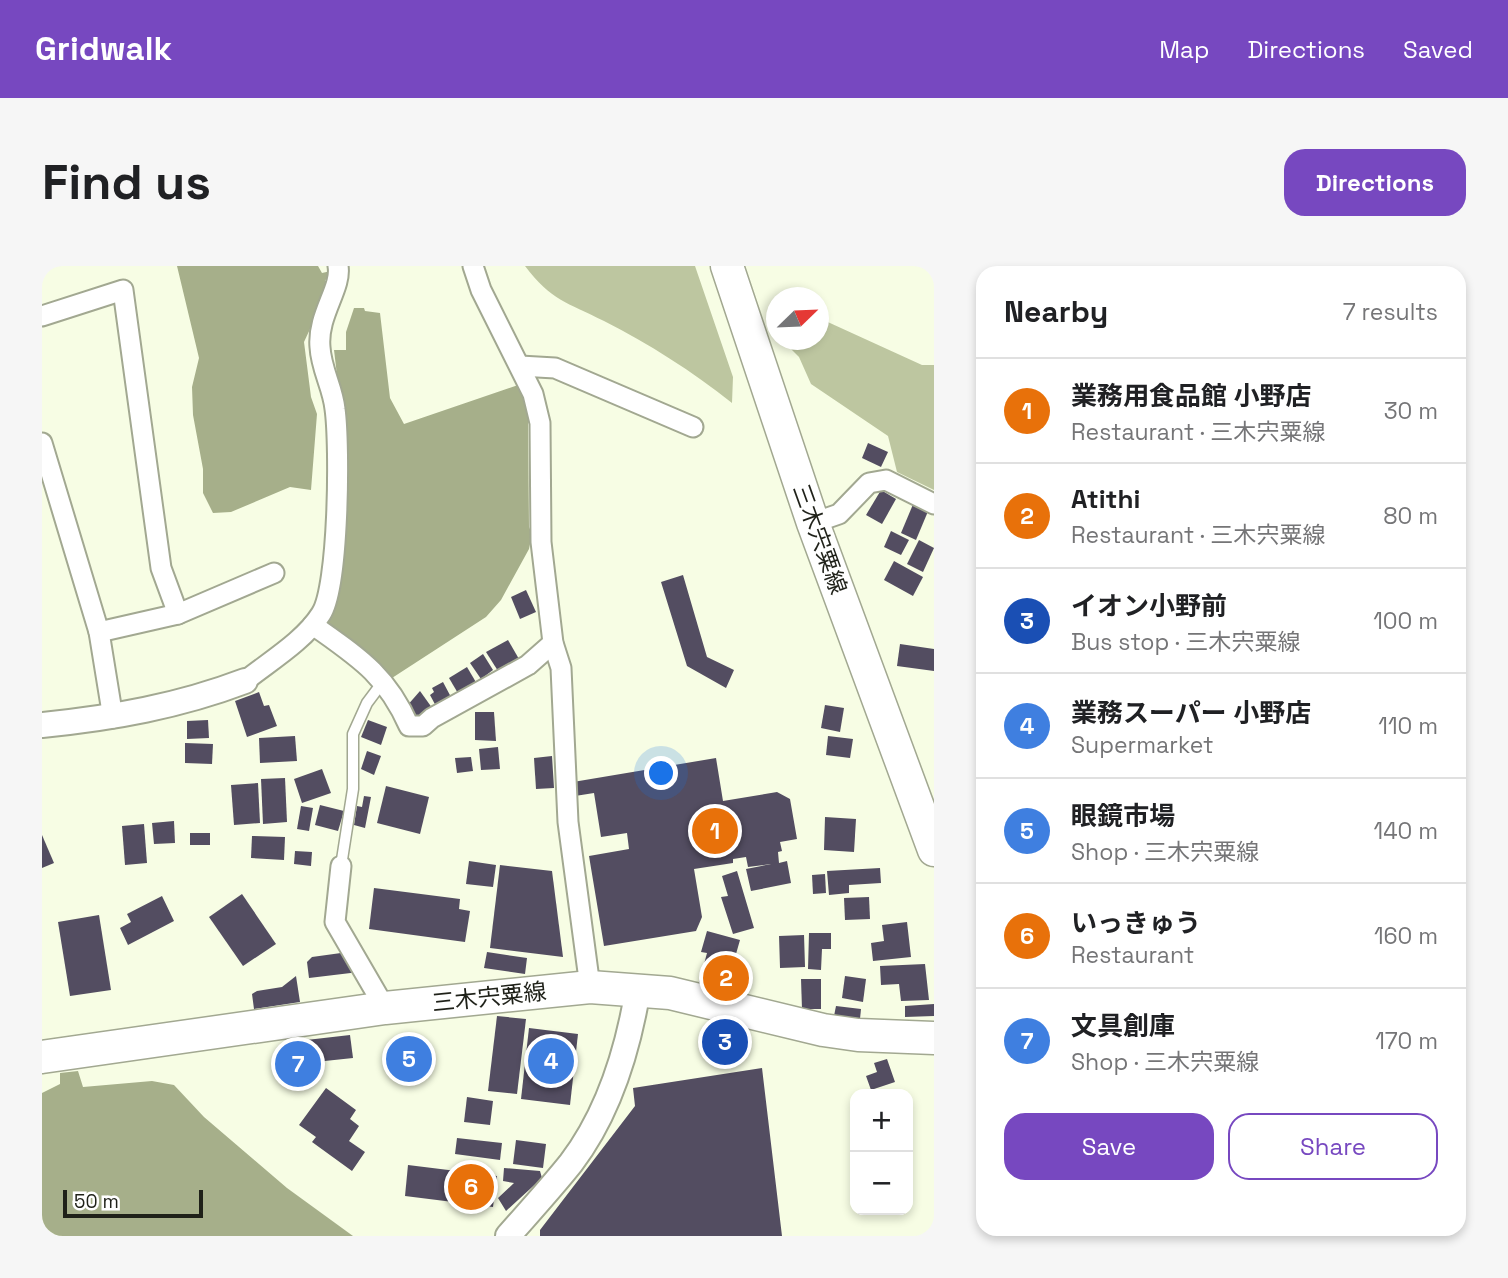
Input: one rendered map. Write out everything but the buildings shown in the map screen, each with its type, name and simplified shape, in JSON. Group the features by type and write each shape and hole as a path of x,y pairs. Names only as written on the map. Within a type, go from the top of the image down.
{"main road":[{"name":"三木宍粟線","path":"727,266 813,523 929,819 934,850"},
{"name":"三木宍粟線","path":"42,1057 385,1008 590,986 638,989 695,998 823,1030 858,1035 934,1038"}],"street":[{"path":"42,724 113,718 156,709 246,681 313,625 323,612 330,593 334,530 335,407 324,377 320,323 336,286 338,266"},
{"path":"473,266 481,290 520,366 540,423 541,542 553,643 561,668 568,822 590,986"},
{"path":"42,316 124,290 161,568 178,614"},
{"path":"520,366 555,368 693,427"},
{"path":"42,443 99,632 113,718"},
{"path":"813,523 839,514 869,483 886,480 934,504"},
{"path":"99,632 178,614 274,573"},
{"path":"313,625 372,668 399,704 409,726 423,726 432,718 528,665 553,643"},
{"path":"341,866 335,922 385,1008"},
{"path":"508,1236 572,1161 610,1095 627,1043 638,989"}],"lane":[{"path":"341,866 353,789 353,734 367,703 382,683"}],"shaded area":[{"path":"177,266 318,266 322,273 331,271 325,281 329,288 304,342 311,397 317,414 311,490 290,487 231,512 213,513 203,493 203,469 193,415 192,387 199,358"},
{"path":"525,266 695,266 733,377 732,403 654,349 560,300 543,287"},
{"path":"354,308 380,313 390,398 404,424 521,384 528,418 529,527 532,534 529,549 501,600 486,617 392,678 338,634 327,621 342,417 334,350 346,350 346,332"},
{"path":"829,323 922,365 934,365 934,490 897,472 888,436 811,384 799,357 792,350 829,350"},
{"path":"78,1071 83,1087 152,1081 174,1085 204,1117 287,1188 353,1236 42,1236 42,1093 60,1084 60,1073"}],"place":[{"name":"業務用食品館 小野店","path":"715,831"},
{"name":"Atithi","path":"726,978"},
{"name":"イオン小野前","path":"725,1042"},
{"name":"眼鏡市場","path":"409,1059"},
{"name":"業務スーパー 小野店","path":"551,1061"},
{"name":"文具創庫","path":"298,1064"},
{"name":"いっきゅう","path":"471,1187"}]}
